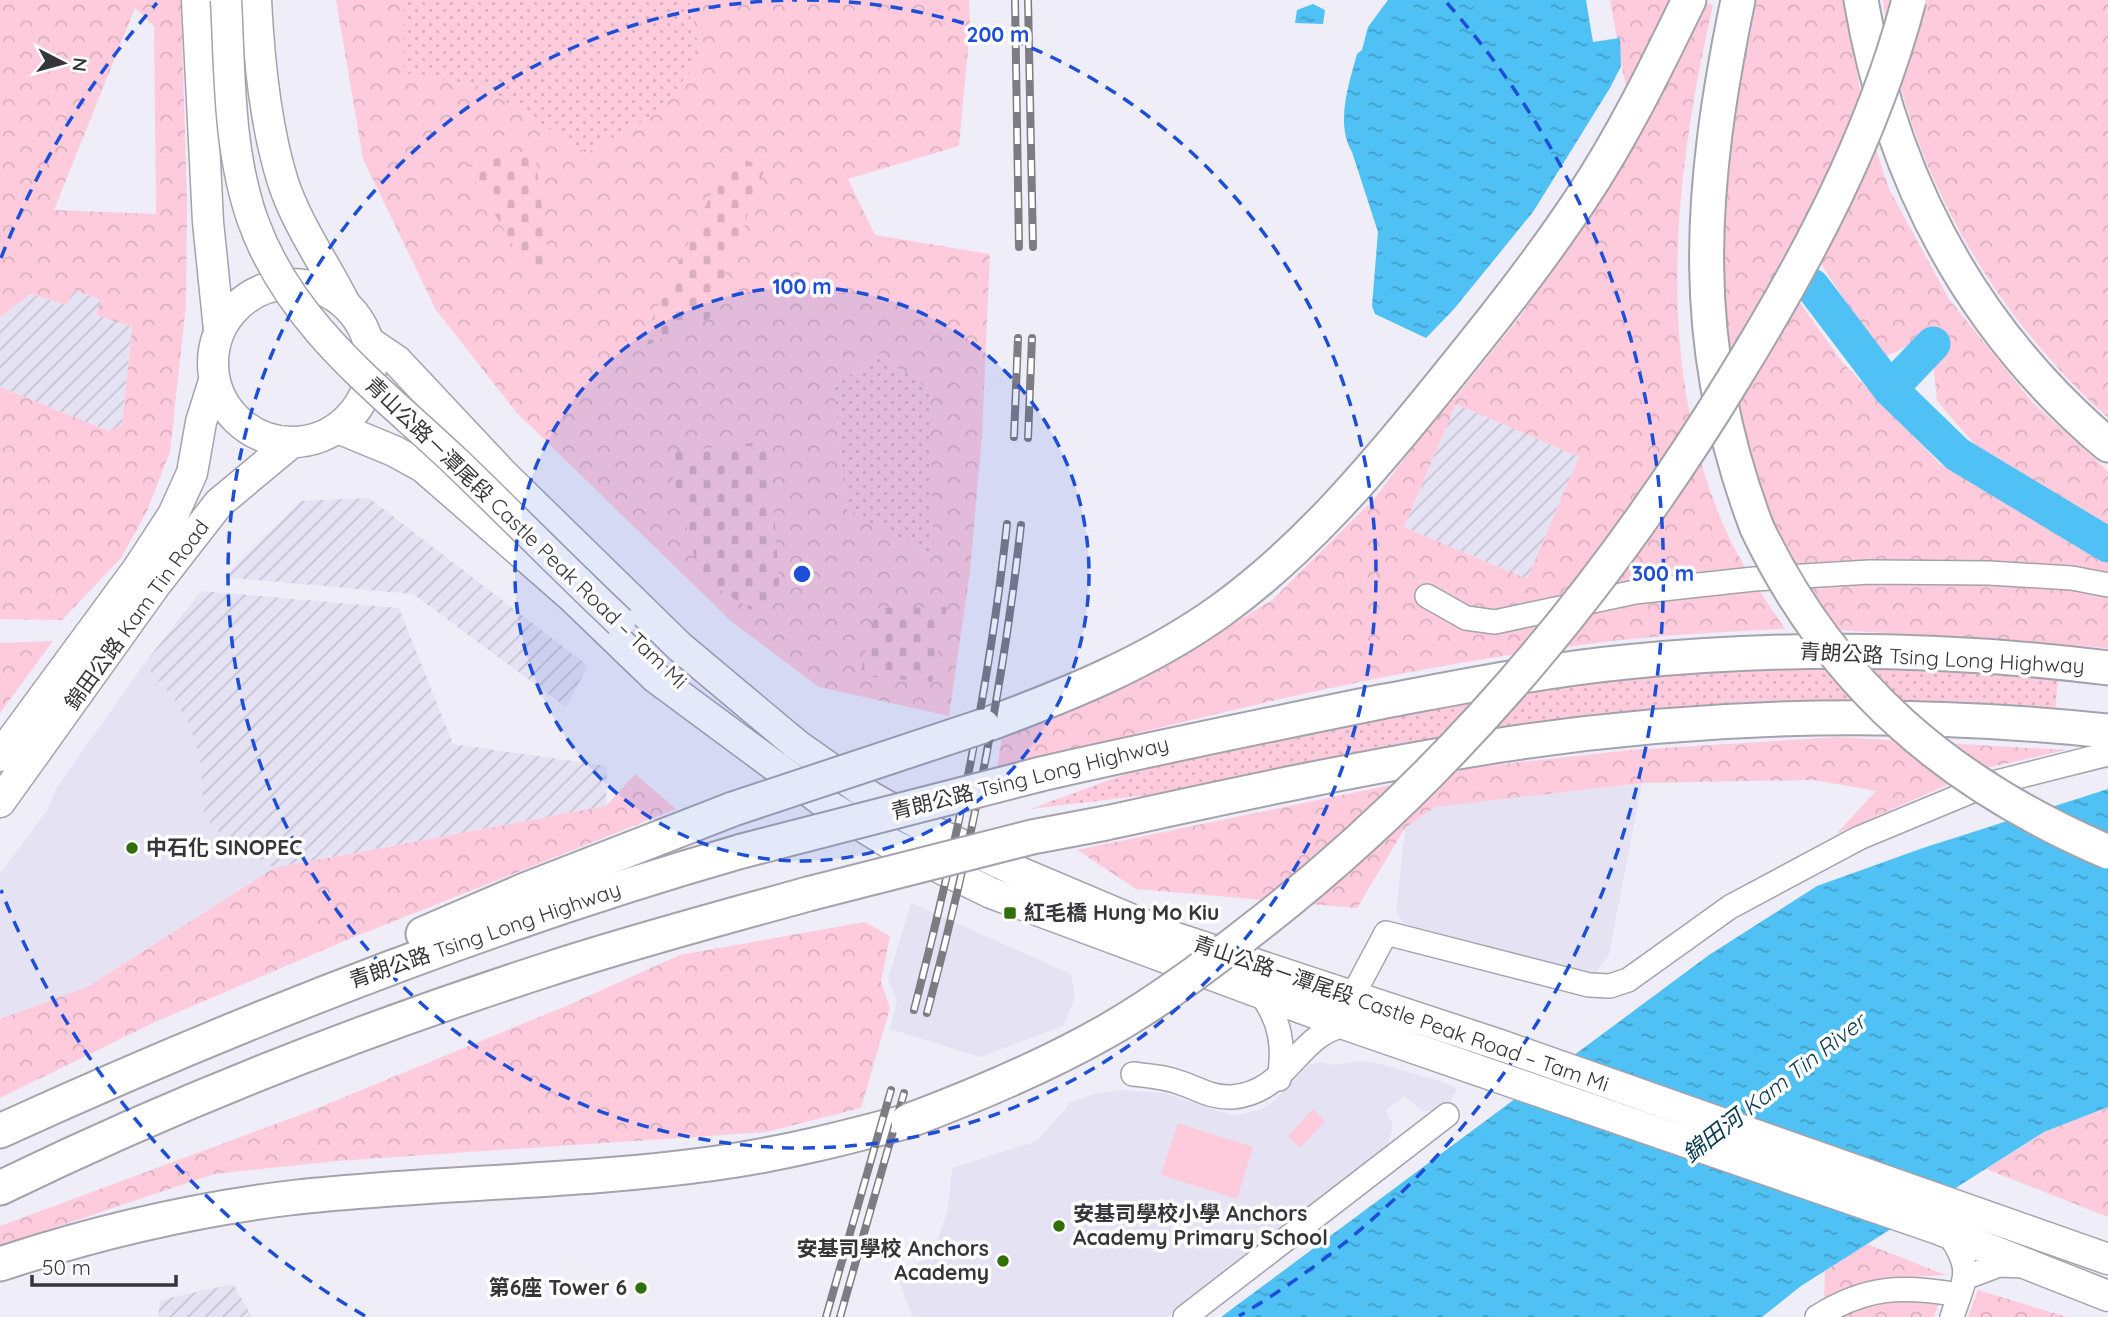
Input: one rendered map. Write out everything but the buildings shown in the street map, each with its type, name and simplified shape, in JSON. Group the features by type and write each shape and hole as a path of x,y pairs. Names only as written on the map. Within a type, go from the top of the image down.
{"highway":[{"path":"351,982 415,937 685,827 983,726 1089,685 1177,640 1258,580 1328,515 1396,440 1546,250 1622,132 1689,0"},
{"path":"1738,0 1713,135 1704,276 1709,345 1725,432 1757,528 1791,593 1816,630 1858,683 1894,719 1924,746 2001,798 2108,852"},
{"path":"1861,0 1882,100 1930,222 1979,305 2005,340 2057,400 2108,445"},
{"path":"0,1264 100,1233 211,1210 300,1197 622,1174 715,1163 822,1143 908,1121 1058,1058 1140,1011 1218,957 1310,885 1391,813 1505,695 1584,597 1644,516 1717,408 1793,281 1860,146 1878,102 1909,0"},
{"name":"青朗公路 Tsing Long Highway","path":"0,1131 241,1025 351,982 619,887 742,850 1186,740 1409,697 1625,662 1781,652 1865,652 2066,662 2108,668"},
{"path":"0,1188 191,1103 443,1005 550,968 808,894 1032,837 1316,778 1502,745 1669,726 1866,719 2060,726 2108,731"}],"main road":[{"path":"197,0 208,222 219,331"},
{"name":"青山公路－潭尾段 Castle Peak Road – Tam Mi","path":"226,0 233,131 249,208 267,254 285,287 331,346 667,664 718,722"},
{"path":"256,0 272,140 284,183 312,246 344,302 355,314 369,342 371,374 366,393 356,410 338,428 316,439 291,443 262,437 246,428 222,401 214,381 214,347 219,331 233,309 248,296 274,285 308,285 327,291 344,302"},
{"name":"青山公路－潭尾段 Castle Peak Road – Tam Mi","path":"369,342 397,361 512,483 680,647 797,745 871,797 928,829 1088,903 1173,937 1500,1045 2108,1259"},
{"name":"錦田公路 Kam Tin Road","path":"0,756 137,570 173,515 192,473 201,422 214,381"},
{"name":"青山公路－潭尾段 Castle Peak Road – Tam Mi","path":"338,428 394,451 423,467 572,597 656,678 829,806 891,844 1006,900 1347,1025 1943,1231 2108,1296"},
{"name":"錦田公路 Kam Tin Road","path":"0,802 156,584 219,503 291,443"}],"street":[{"path":"1427,596 1455,614 1485,622 1515,619 1575,603 1635,592 1857,573 1989,573 2072,578 2108,585"},
{"path":"2054,765 2108,740"},
{"path":"1353,995 1386,933 1589,985 1620,984 1730,907 1829,853 1989,783 2108,754"},
{"path":"1260,993 1280,1032 1282,1053 1279,1079"},
{"path":"1133,1074 1158,1077 1204,1093 1231,1097 1258,1091 1279,1079 1316,1037 1347,1025"},
{"path":"1185,1317 1447,1115"},
{"path":"1943,1231 1961,1252 1963,1286 1952,1317"},
{"path":"1817,1317 1840,1303 1872,1292 1914,1287 1963,1286 1999,1265 2034,1268"}],"shaded area":[{"path":"73,290 101,300 97,315 132,327 122,425 109,431 0,387 0,317 31,294 66,305"},
{"path":"1456,404 1579,457 1527,579 1404,527"},
{"path":"369,498 588,666 566,707 413,594 224,577 301,501"},
{"path":"201,591 399,608 453,744 607,766 606,806 274,868 215,829 204,815 200,757 189,724 173,697 144,664"},
{"name":"中石化 SINOPEC","path":"144,664 173,697 189,724 200,757 204,815 215,829 274,868 87,987 0,1019 0,874 48,809 57,787"},
{"path":"1642,783 1609,954 1596,973 1562,968 1404,924 1396,911 1405,828 1435,807"},
{"path":"911,903 1071,974 1075,997 1063,1026 980,1057 890,1029 897,1002 888,979"},
{"name":"安基司學校 Anchors Academy","path":"1373,1062 1443,1082 1457,1089 1449,1104 1434,1111 1422,1111 1405,1096 1386,1110 1393,1126 1387,1149 1167,1317 913,1317 896,1274 932,1255 948,1210 952,1168 1037,1141 1071,1102 1094,1094 1121,1090 1164,1093 1234,1116 1261,1109 1272,1103 1308,1065"},
{"path":"233,1284 252,1317 158,1317 160,1300"}],"green space":[{"path":"0,0 181,0 187,201 186,305 170,452 147,511 121,558 62,620 0,619 0,387 109,431 122,425 132,327 96,315 101,300 74,290 67,305 31,294 0,317","holes":["135,8 154,26 156,214 54,210"]},
{"path":"336,0 403,0 403,73 481,86 586,153 658,113 701,58 689,0 969,0 970,29 959,146 848,179 875,235 990,254 982,435 970,571 949,716 819,687 731,621 516,412 436,310 363,159","holes":["881,353 929,390 934,557 846,509 834,386"]},
{"path":"403,0 689,0 701,58 658,113 586,153 481,86 402,73"},
{"path":"1610,0 1669,0 1626,88"},
{"path":"1757,0 1843,0 1866,120 1889,189 1949,299 2032,402 2108,471 2108,530 1985,456 1937,401 1933,361 1949,347 1938,332 1882,358 1808,244 1776,269 1842,362 1940,464 2108,561 2108,648 1838,630 1788,554 1748,466 1723,369 1723,169"},
{"path":"1883,0 2108,0 2108,418 2065,375 2025,329 1990,281 1958,229 1932,175 1910,118 1894,60"},
{"path":"1701,2 1713,5 1689,129 1682,192 1678,318 1684,381 1696,443 1721,521 1746,568 1785,629 1613,641 1439,667 1217,714 997,770 1002,736 1182,655 1272,600 1375,498 1450,397 1453,400 1520,317 1581,228","holes":["1456,404 1579,457 1527,579 1404,527"]},
{"path":"534,149 550,268 530,273 466,166"},
{"path":"730,154 765,168 709,319 638,349"},
{"path":"881,353 929,390 935,557 846,510 834,386"},
{"path":"769,441 780,594 752,610 700,577 667,453"},
{"path":"947,607 932,682 860,676 876,608"},
{"path":"53,641 0,713 0,643"},
{"path":"1829,664 1932,668 2058,681 2055,713 1363,753 1172,792 1030,809 1164,760 1538,689 1686,672"},
{"path":"1838,737 2066,750 1986,768 1836,834 1876,791 1814,780 1642,783 1435,807 1405,828 1357,908 1136,889 1077,850 1477,767 1631,750"},
{"path":"635,774 676,809 342,942 153,1023 0,1098 0,1019 87,987 274,868 606,806"},
{"path":"865,922 890,936 881,982 890,1008 861,1108 766,1132 337,1161 214,1174 0,1246 0,1226 308,1112 573,1003 680,955"},
{"path":"2108,1107 2108,1217 1986,1169 2044,1132"},
{"path":"1313,1109 1325,1121 1300,1148 1288,1136"},
{"path":"1178,1123 1253,1147 1237,1199 1161,1175"},
{"path":"1867,1244 1946,1275 1884,1282 1824,1302 1825,1271"},
{"path":"1978,1290 2067,1317 1968,1317"},
{"path":"1904,1300 1938,1305 1934,1317 1841,1317 1869,1305"}],"water":[{"path":"1388,0 1586,0 1593,42 1620,38 1621,66 1610,88 1533,212 1454,309 1426,338 1375,314 1372,306 1378,232 1344,129 1345,103 1357,54 1362,50 1368,27"},
{"path":"1313,4 1325,10 1323,24 1295,23 1297,10"},
{"name":"錦田河 Kam Tin River","path":"2108,789 2108,1107 2044,1132 1801,1286 1762,1317 1221,1317 1709,955 1817,886 1923,848"}],"waterway":[{"path":"1812,286 1890,389 1957,454 2108,545"},
{"path":"1890,389 1933,344"}],"railway":[{"path":"1015,0 1019,247"},
{"path":"1028,0 1033,247"},
{"path":"1014,437 1018,338"},
{"path":"1028,438 1032,338"},
{"path":"914,1010 970,769 991,647 1007,524"},
{"path":"927,1013 971,832 995,710 1021,525"},
{"path":"826,1317 891,1090"},
{"path":"840,1317 904,1093"}],"place":[{"name":"中石化 SINOPEC","path":"132,848"},
{"name":"紅毛橋 Hung Mo Kiu","path":"1010,913"},
{"name":"安基司學校小學 Anchors Academy Primary School","path":"1059,1226"},
{"name":"安基司學校 Anchors Academy","path":"1003,1261"},
{"name":"第6座 Tower 6","path":"641,1288"}]}
